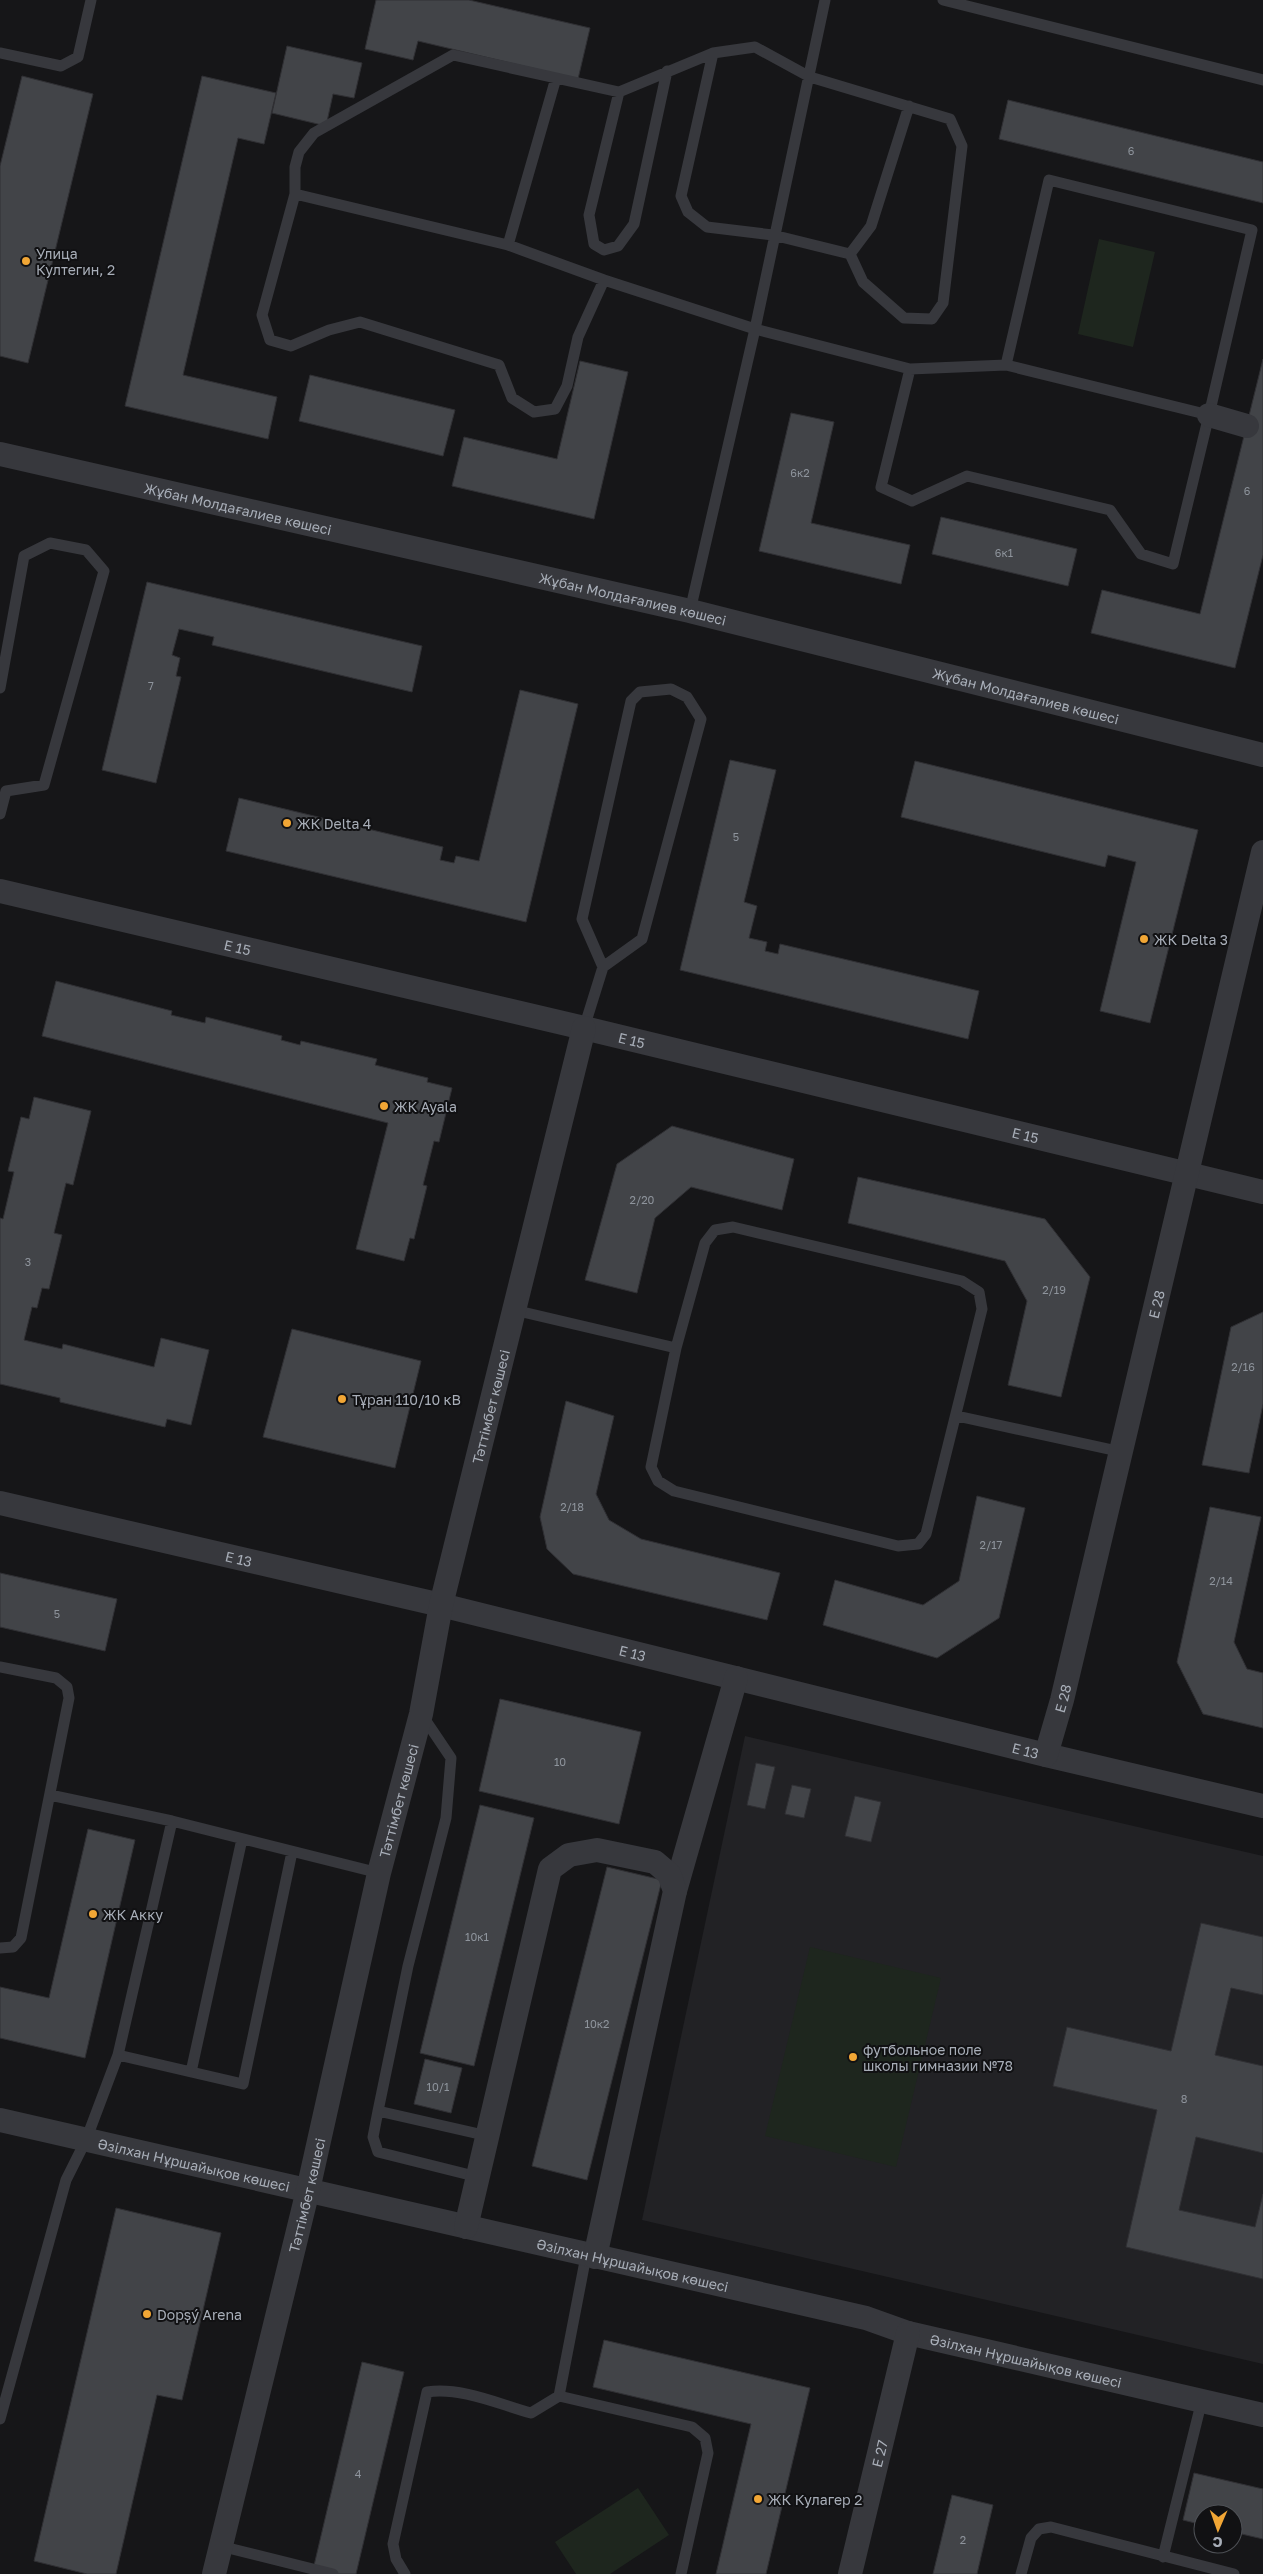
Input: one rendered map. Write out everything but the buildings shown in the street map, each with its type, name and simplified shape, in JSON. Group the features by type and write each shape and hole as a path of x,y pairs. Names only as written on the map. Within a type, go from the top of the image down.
{"street":[{"path":"1209,415 1247,426"},
{"name":"Жұбан Молдағалиев көшесі","path":"0,454 690,611 1263,755"},
{"name":"E 28","path":"1046,1755 1062,1700 1122,1452 1263,852"},
{"name":"E 15","path":"0,891 584,1028 1263,1192"},
{"name":"Тәттімбет көшесі","path":"214,2574 308,2190 379,1873 421,1714 441,1605 584,1028"},
{"name":"E 13","path":"0,1503 441,1605 1046,1755 1263,1806"},
{"path":"591,2257 675,1891 736,1678"},
{"path":"466,2227 550,1869 568,1855 596,1850 655,1862 669,1874 675,1891"},
{"name":"Әзілхан Нұршайықов көшесі","path":"0,2120 591,2257 866,2318 908,2333 1263,2415"},
{"name":"E 27","path":"850,2574 908,2333"}],"lane":[{"path":"0,53 61,66 78,57 91,0"},
{"path":"690,611 755,329 825,0"},
{"path":"942,0 1263,80"},
{"path":"604,280 578,337 567,386 555,408 534,412 512,398 499,365 360,322 329,330 291,346 270,340 262,315 295,194 295,167 299,152 314,133 453,55 619,92 713,52 755,47 810,76 950,119 962,146 943,303 932,319 904,318 863,282 850,254"},
{"path":"713,52 682,196 688,212 707,227 774,235 850,254"},
{"path":"619,92 589,214 594,244 604,250 618,246 634,224 667,71"},
{"path":"508,246 556,78"},
{"path":"850,254 871,226 909,106"},
{"path":"910,369 881,487 912,501 967,476 1110,510 1140,554 1173,564 1252,230 1049,180 1006,365"},
{"path":"295,194 508,246 604,280 755,329 910,369 1006,365 1209,415"},
{"path":"0,688 24,556 50,543 86,550 104,571 44,785 3,788 0,814"},
{"path":"584,1028 603,967 642,939 701,718 687,697 671,689 640,692 631,701 582,919 603,967"},
{"path":"733,1227 962,1281 979,1292 982,1309 957,1416 926,1534 918,1544 898,1546 674,1491 658,1481 651,1467 676,1348 705,1243 715,1230 733,1227"},
{"path":"514,1310 676,1348"},
{"path":"957,1416 1122,1452"},
{"path":"0,1667 56,1678 67,1687 69,1698 21,1938 13,1946 0,1948"},
{"path":"421,1714 451,1758 446,1818 408,1966 373,2137 378,2152 478,2177"},
{"path":"50,1795 172,1821 379,1873"},
{"path":"0,2419 66,2180 86,2140 118,2055 172,1821"},
{"path":"190,2072 242,1839"},
{"path":"118,2055 242,2084 292,1852"},
{"path":"378,2111 488,2136"},
{"path":"559,2396 591,2257"},
{"path":"405,2574 396,2559 393,2544 427,2392 457,2392 531,2413 559,2396 692,2427 706,2438 708,2453 681,2574"},
{"path":"1163,2557 1202,2400"},
{"path":"1021,2574 1031,2538 1038,2529 1051,2527 1234,2574"},
{"path":"220,2546 333,2574"}],"shaded area":[{"path":"1099,239 1155,252 1133,347 1078,334"},
{"path":"745,1736 1263,1856 1263,2364 642,2220"},
{"name":"футбольное поле школы гимназии №78","path":"810,1947 941,1978 896,2167 765,2136"},
{"path":"638,2488 669,2535 610,2574 576,2574 555,2542"}],"place":[{"name":"Улица Култегин, 2","path":"26,261"},
{"name":"ЖК Delta 4","path":"287,823"},
{"name":"ЖК Delta 3","path":"1144,939"},
{"name":"ЖК Ayala","path":"384,1106"},
{"name":"Тұран 110/10 кВ","path":"342,1399"},
{"name":"ЖК Акку","path":"93,1914"},
{"name":"футбольное поле школы гимназии №78","path":"853,2057"},
{"name":"Dopșý Arena","path":"147,2314"},
{"name":"ЖК Кулагер 2","path":"758,2499"}]}
